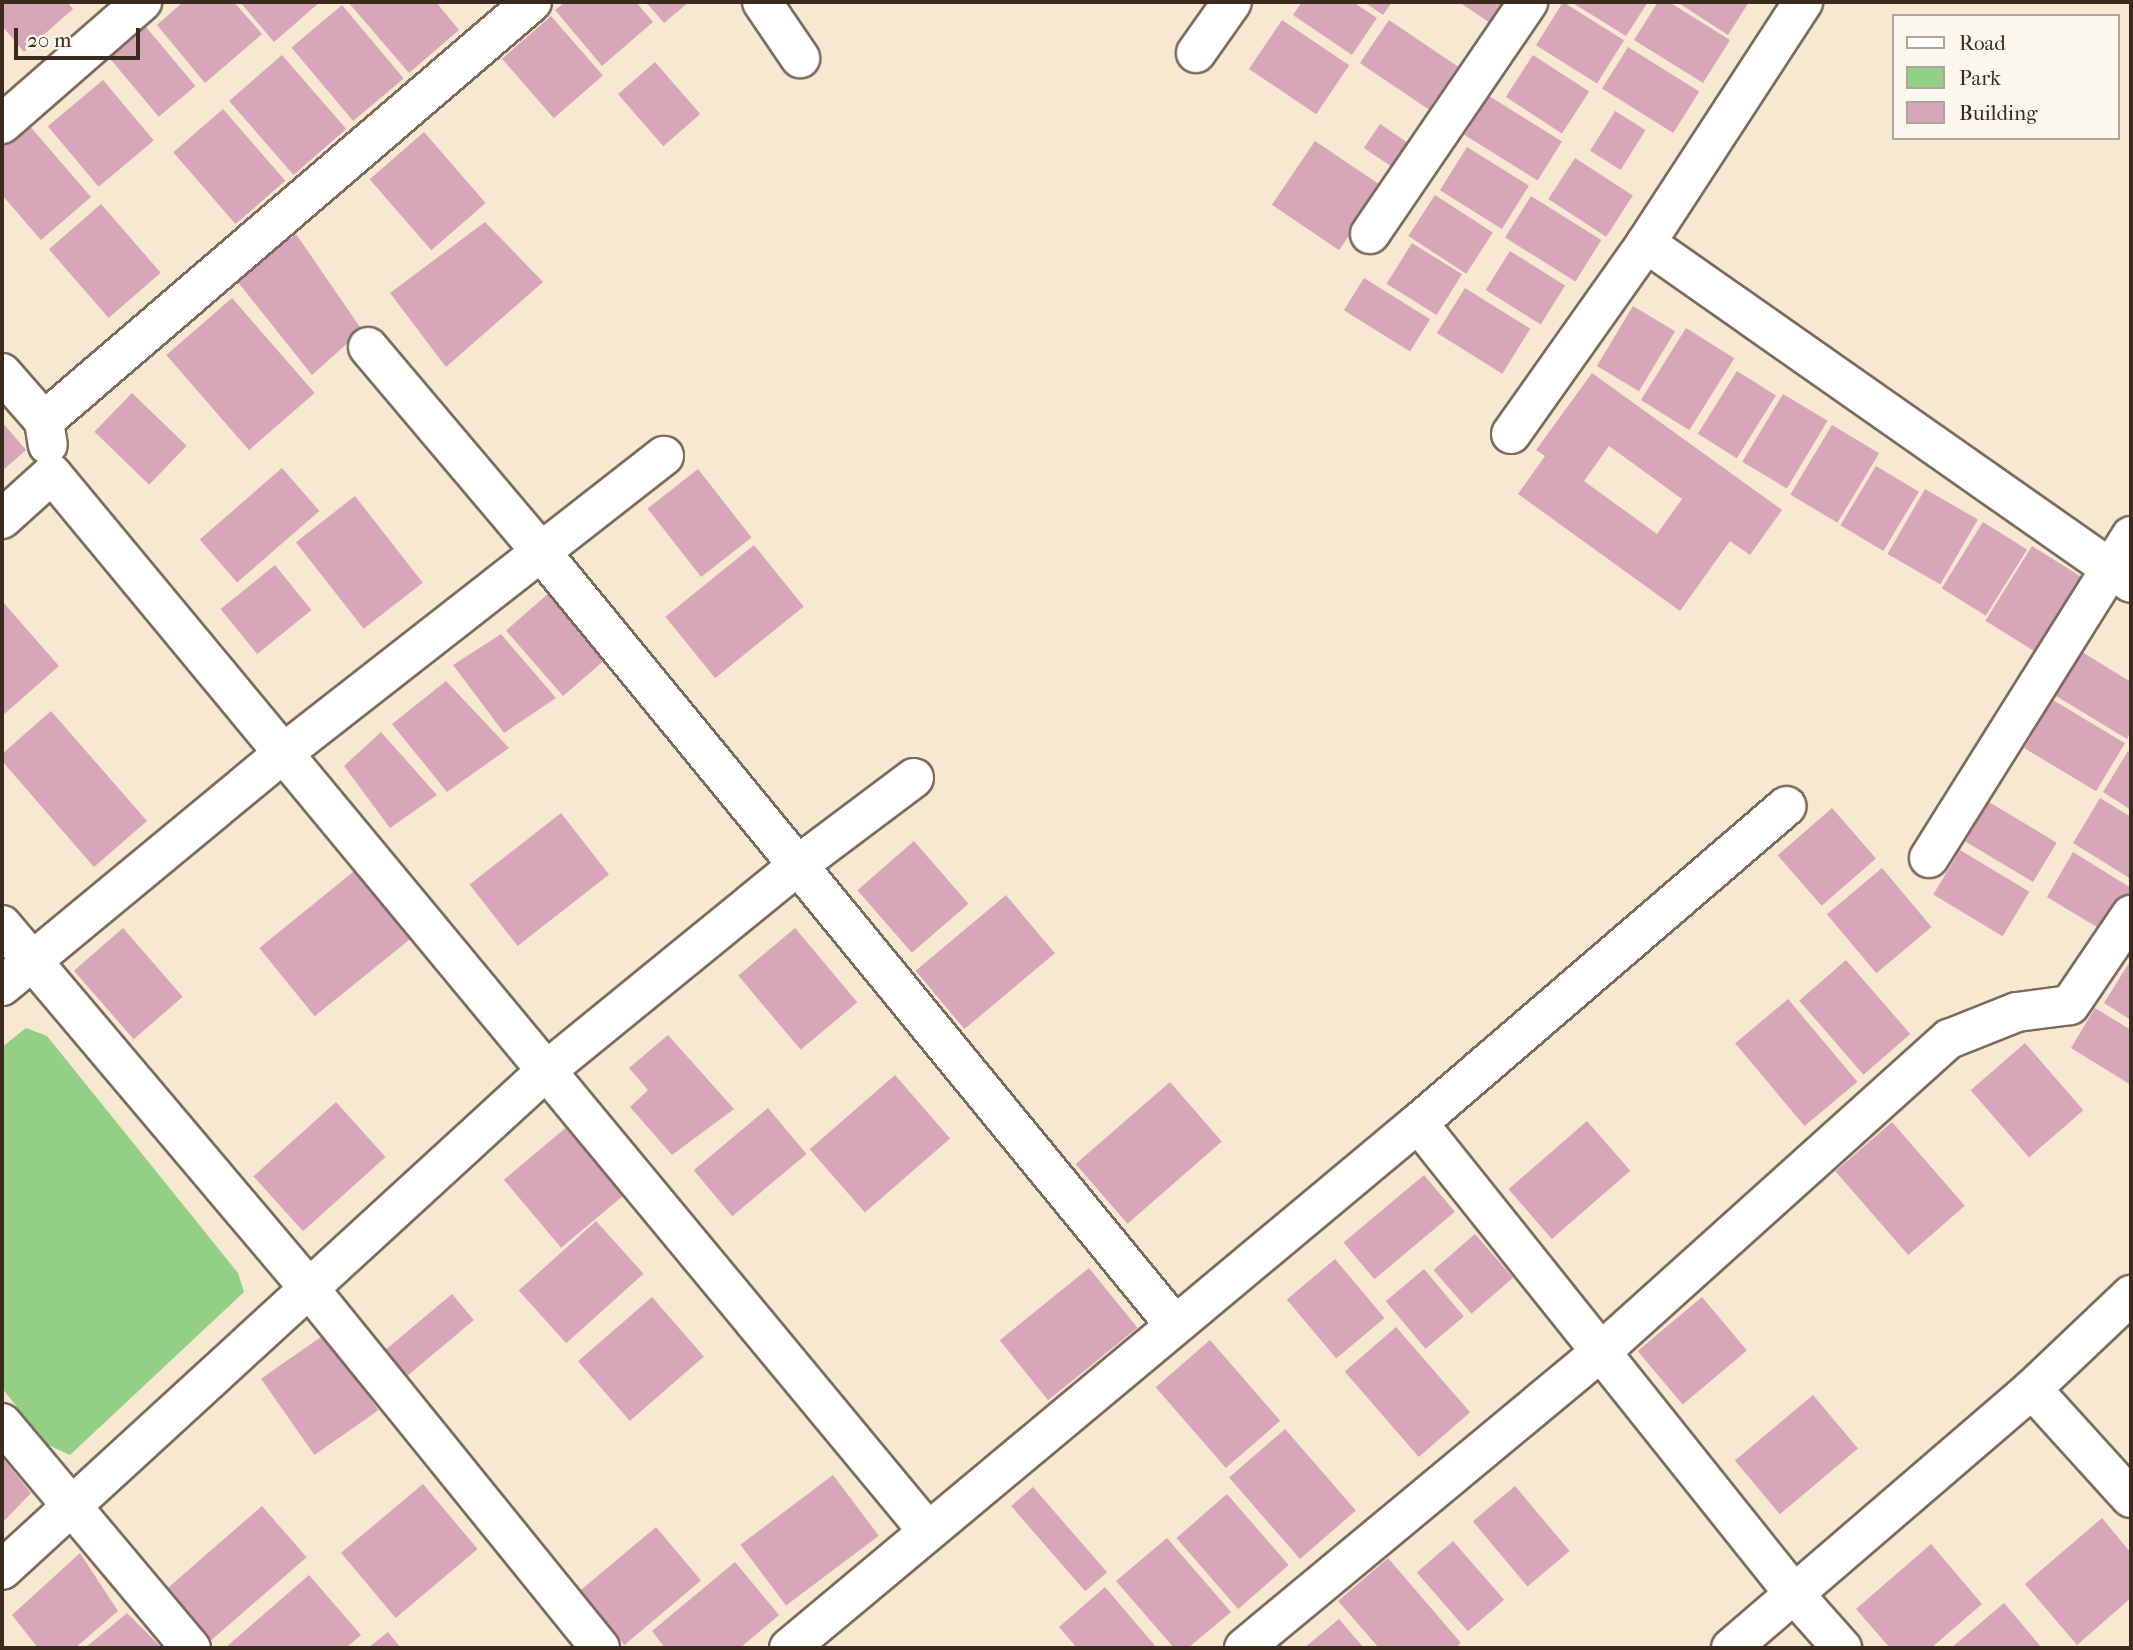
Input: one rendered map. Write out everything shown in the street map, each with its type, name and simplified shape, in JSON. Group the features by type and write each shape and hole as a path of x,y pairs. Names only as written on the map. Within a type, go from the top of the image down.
{"street":[{"path":"2,124 142,2"},
{"path":"44,421 532,2"},
{"path":"762,2 800,58"},
{"path":"1196,52 1232,2"},
{"path":"1370,234 1528,2"},
{"path":"1511,434 1646,243 1803,2"},
{"path":"1646,243 2121,576"},
{"path":"368,347 541,552 1174,1324"},
{"path":"2,373 44,421 52,474 281,755 547,1070 926,1530"},
{"path":"2,986 281,755 664,456"},
{"path":"2,519 52,474"},
{"path":"1928,858 2121,576 2131,536"},
{"path":"2,1570 547,1070 798,865 914,779"},
{"path":"789,1648 926,1530 1418,1123 1787,806"},
{"path":"1244,1648 1602,1351 1949,1039 2018,1012 2070,1005 2131,915"},
{"path":"2,925 308,1287 600,1648"},
{"path":"1418,1123 1795,1595 1842,1648"},
{"path":"1731,1648 2032,1389 2131,1295"},
{"path":"2032,1389 2131,1498"},
{"path":"2,1423 191,1648"}],"green space":[{"path":"26,1028 47,1036 238,1273 244,1292 70,1455 46,1444 2,1388 2,1047"}],"building":[{"path":"2,2 67,2 73,9 24,52 2,26"},
{"path":"183,2 234,2 262,34 205,83 157,25"},
{"path":"240,2 320,2 274,42"},
{"path":"348,2 436,2 459,30 409,73"},
{"path":"565,2 636,2 653,22 602,66 555,10"},
{"path":"646,2 689,2 664,23"},
{"path":"1302,2 1353,2 1377,18 1352,55 1293,15"},
{"path":"1364,2 1392,2 1383,15"},
{"path":"1459,2 1509,2 1493,25"},
{"path":"1563,2 1624,40 1597,83 1536,45"},
{"path":"1571,2 1648,2 1626,36"},
{"path":"1658,2 1669,2 1730,40 1703,83 1634,40"},
{"path":"1677,2 1749,2 1728,35"},
{"path":"342,5 404,79 353,121 291,47"},
{"path":"551,16 603,76 554,118 502,59"},
{"path":"1282,20 1349,65 1316,114 1249,69"},
{"path":"1389,20 1458,66 1429,110 1360,63"},
{"path":"146,27 195,86 159,117 109,58"},
{"path":"1628,47 1699,92 1673,133 1602,89"},
{"path":"282,55 346,129 293,175 229,101"},
{"path":"1533,55 1589,91 1562,133 1506,97"},
{"path":"655,62 700,114 663,146 618,94"},
{"path":"103,80 154,141 99,187 48,126"},
{"path":"1489,96 1562,142 1538,181 1465,135"},
{"path":"223,109 285,181 236,224 173,152"},
{"path":"1615,111 1646,130 1621,170 1590,151"},
{"path":"28,124 91,197 41,240 2,195 2,147"},
{"path":"1380,124 1408,143 1392,167 1364,148"},
{"path":"424,132 486,203 431,250 370,179"},
{"path":"1315,141 1382,186 1339,250 1272,205"},
{"path":"1467,147 1529,186 1502,229 1440,190"},
{"path":"1575,158 1633,196 1606,237 1548,199"},
{"path":"1435,195 1493,233 1466,274 1408,236"},
{"path":"1531,196 1601,240 1575,282 1505,238"},
{"path":"101,204 161,273 109,318 49,249"},
{"path":"485,222 543,282 446,367 390,293"},
{"path":"296,234 362,330 312,375 237,281"},
{"path":"1412,243 1462,274 1437,315 1387,284"},
{"path":"1510,251 1565,285 1541,324 1486,290"},
{"path":"1364,278 1430,319 1410,352 1344,310"},
{"path":"1465,288 1530,329 1502,374 1437,333"},
{"path":"232,298 315,393 249,450 166,355"},
{"path":"1633,306 1675,331 1639,391 1597,366"},
{"path":"1686,328 1734,358 1689,430 1641,400"},
{"path":"1737,371 1776,395 1737,458 1698,434"},
{"path":"1592,373 1782,510 1750,555 1730,541 1680,611 1518,494 1545,456 1536,450","holes":["1609,446 1682,499 1657,534 1584,481"]},
{"path":"132,393 187,446 149,485 94,432"},
{"path":"1783,394 1828,421 1787,488 1742,462"},
{"path":"2,422 26,450 2,471"},
{"path":"1832,425 1879,453 1837,523 1790,494"},
{"path":"1876,466 1919,492 1883,551 1840,525"},
{"path":"282,468 319,511 237,583 200,540"},
{"path":"698,469 752,538 701,577 648,508"},
{"path":"1925,489 1978,520 1940,584 1888,554"},
{"path":"355,496 423,583 364,629 296,542"},
{"path":"1983,522 2027,550 1986,616 1942,588"},
{"path":"754,545 804,606 715,678 665,617"},
{"path":"2032,546 2082,577 2035,652 1985,621"},
{"path":"275,565 312,610 257,654 221,609"},
{"path":"549,593 606,659 563,696 506,630"},
{"path":"2,601 59,666 2,716"},
{"path":"501,634 556,698 504,733 453,665"},
{"path":"2082,652 2131,682 2131,731 2127,739 2056,696"},
{"path":"446,681 509,748 447,792 392,724"},
{"path":"2053,700 2125,743 2096,791 2024,748"},
{"path":"51,711 147,821 94,867 2,761 2,754"},
{"path":"381,732 437,795 390,828 344,766"},
{"path":"2128,751 2131,753 2131,810 2103,792"},
{"path":"2100,798 2131,817 2131,879 2073,843"},
{"path":"1989,802 2057,843 2033,882 1965,841"},
{"path":"1832,808 1876,859 1822,906 1778,855"},
{"path":"561,813 609,874 518,946 470,884"},
{"path":"914,841 968,904 912,953 857,890"},
{"path":"1960,850 2029,892 2003,936 1933,895"},
{"path":"2073,852 2131,888 2131,899 2110,935 2047,897"},
{"path":"358,868 413,936 315,1016 259,948"},
{"path":"1882,868 1931,927 1876,973 1827,914"},
{"path":"1006,895 1055,953 964,1029 916,971"},
{"path":"123,928 183,997 134,1039 74,971"},
{"path":"795,928 857,1002 801,1050 738,976"},
{"path":"1846,960 1910,1034 1864,1075 1799,1001"},
{"path":"2129,963 2131,965 2131,1020 2104,1003"},
{"path":"1788,999 1857,1082 1805,1126 1735,1043"},
{"path":"2095,1008 2131,1030 2131,1085 2071,1048"},
{"path":"668,1035 734,1109 672,1155 630,1107 648,1090 629,1068"},
{"path":"2025,1043 2083,1110 2029,1157 1971,1090"},
{"path":"895,1075 950,1138 865,1213 810,1149"},
{"path":"1170,1082 1222,1142 1127,1224 1076,1164"},
{"path":"336,1102 386,1157 303,1231 254,1176"},
{"path":"768,1108 807,1154 732,1216 694,1170"},
{"path":"1587,1121 1630,1171 1552,1239 1509,1189"},
{"path":"1892,1122 1965,1206 1908,1255 1835,1171"},
{"path":"569,1125 626,1193 561,1248 504,1180"},
{"path":"1424,1175 1455,1212 1374,1279 1344,1242"},
{"path":"596,1221 644,1274 566,1343 519,1291"},
{"path":"1475,1234 1513,1278 1472,1314 1433,1270"},
{"path":"1335,1259 1384,1318 1336,1358 1287,1299"},
{"path":"1089,1268 1137,1328 1048,1400 1000,1340"},
{"path":"1424,1269 1464,1316 1426,1349 1386,1301"},
{"path":"452,1294 474,1320 400,1382 378,1356"},
{"path":"652,1297 704,1357 630,1421 578,1361"},
{"path":"1702,1297 1747,1351 1683,1405 1638,1351"},
{"path":"1396,1327 1470,1412 1419,1457 1345,1372"},
{"path":"325,1334 378,1410 314,1455 261,1379"},
{"path":"1210,1340 1280,1421 1226,1468 1156,1387"},
{"path":"1813,1395 1858,1449 1780,1514 1735,1461"},
{"path":"1285,1429 1356,1511 1300,1559 1229,1478"},
{"path":"2,1457 31,1493 2,1523"},
{"path":"833,1475 879,1536 786,1606 740,1545"},
{"path":"423,1484 478,1549 396,1618 341,1553"},
{"path":"1515,1486 1570,1551 1528,1586 1473,1521"},
{"path":"1033,1487 1107,1572 1085,1591 1011,1506"},
{"path":"1227,1494 1289,1565 1238,1609 1176,1538"},
{"path":"262,1506 307,1557 202,1648 157,1597"},
{"path":"2102,1518 2131,1553 2131,1598 2077,1645 2025,1584"},
{"path":"656,1527 701,1581 624,1645 579,1591"},
{"path":"1167,1538 1231,1612 1188,1648 1174,1648 1116,1581"},
{"path":"1453,1541 1504,1600 1468,1631 1417,1572"},
{"path":"1931,1544 1982,1604 1931,1648 1890,1648 1856,1609"},
{"path":"80,1553 118,1611 75,1648 38,1648 12,1615"},
{"path":"1388,1558 1461,1643 1455,1648 1379,1648 1338,1601"},
{"path":"735,1562 779,1615 740,1648 665,1648 652,1631"},
{"path":"309,1575 361,1635 346,1648 225,1648"},
{"path":"1105,1587 1157,1648 1077,1648 1059,1627"},
{"path":"2004,1603 2042,1648 1951,1648"},
{"path":"127,1613 162,1648 85,1648"},
{"path":"1339,1619 1364,1648 1304,1648"},
{"path":"388,1632 401,1648 368,1648"}]}
